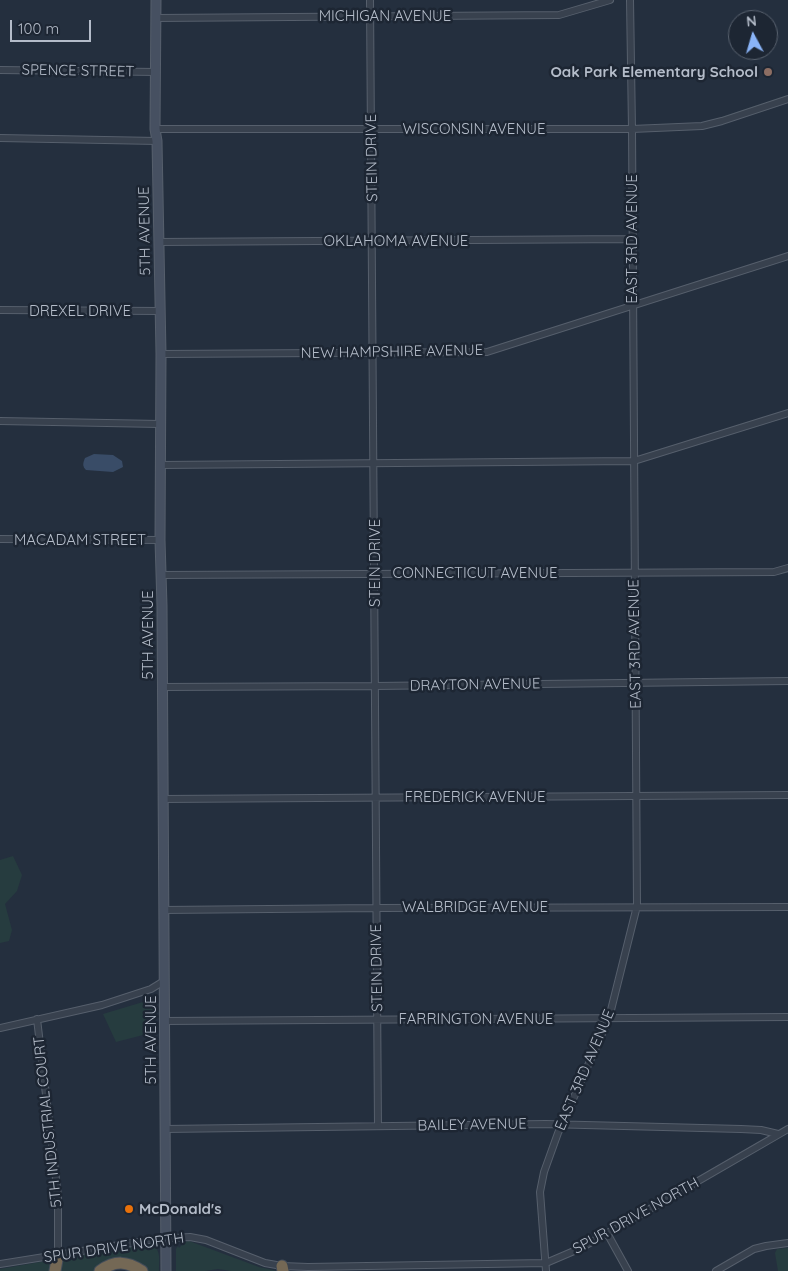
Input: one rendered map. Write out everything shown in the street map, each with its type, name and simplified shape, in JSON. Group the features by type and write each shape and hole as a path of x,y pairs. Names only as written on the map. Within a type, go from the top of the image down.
{"highway":[{"path":"55,1271 58,1254"},
{"path":"100,1271 110,1264 121,1263 132,1265 142,1271"}],"main road":[{"name":"5TH AVENUE","path":"156,0 155,130 158,141 161,354 160,540 166,1271"}],"street":[{"name":"STEIN DRIVE","path":"370,0 378,1126"},
{"name":"MICHIGAN AVENUE","path":"157,18 559,15 610,0"},
{"name":"EAST 3RD AVENUE","path":"546,1271 540,1192 544,1172 558,1133 609,1018 637,906 630,0"},
{"name":"SPENCE STREET","path":"0,70 156,72"},
{"name":"WISCONSIN AVENUE","path":"155,130 632,129 702,126 788,99"},
{"path":"0,138 158,141"},
{"name":"OKLAHOMA AVENUE","path":"159,242 632,239"},
{"name":"NEW HAMPSHIRE AVENUE","path":"161,354 487,352 788,256"},
{"name":"DREXEL DRIVE","path":"0,310 160,311"},
{"path":"160,465 634,461 788,413"},
{"path":"0,421 160,424"},
{"name":"MACADAM STREET","path":"0,539 160,540"},
{"name":"CONNECTICUT AVENUE","path":"161,575 774,572 788,568"},
{"name":"DRAYTON AVENUE","path":"162,687 788,681"},
{"name":"FREDERICK AVENUE","path":"162,799 788,795"},
{"name":"WALBRIDGE AVENUE","path":"163,910 788,906"},
{"name":"5TH INDUSTRIAL COURT","path":"0,1028 102,1005 151,989 164,981"},
{"name":"FARRINGTON AVENUE","path":"164,1021 788,1017"},
{"name":"5TH INDUSTRIAL COURT","path":"37,1020 58,1196 58,1254"},
{"name":"BAILEY AVENUE","path":"165,1129 562,1124 741,1129 761,1130 778,1134"},
{"name":"SPUR DRIVE NORTH","path":"0,1264 166,1237 190,1237 206,1240 282,1268 546,1263 582,1248 788,1129"},
{"path":"607,1234 628,1271"},
{"path":"716,1271 754,1250 788,1243"}],"green space":[{"path":"13,856 22,875 17,891 5,904 12,930 9,941 0,943 0,860"},
{"path":"153,999 153,1028 147,1034 116,1042 103,1014"},
{"path":"189,1241 259,1267 278,1271 231,1271 218,1269 176,1271 176,1249 182,1245 181,1243"},
{"path":"148,1244 158,1251 159,1271 146,1271 136,1264 97,1271 57,1271 61,1259"},
{"path":"788,1248 788,1271 778,1271 775,1253 777,1249"},
{"path":"46,1261 51,1262 54,1266 53,1271 0,1271 0,1269"}],"water":[{"path":"94,454 113,455 122,461 123,467 113,472 86,470 83,464 85,458"}],"place":[{"name":"Oak Park Elementary School","path":"768,72"},
{"name":"McDonald's","path":"129,1209"}]}
